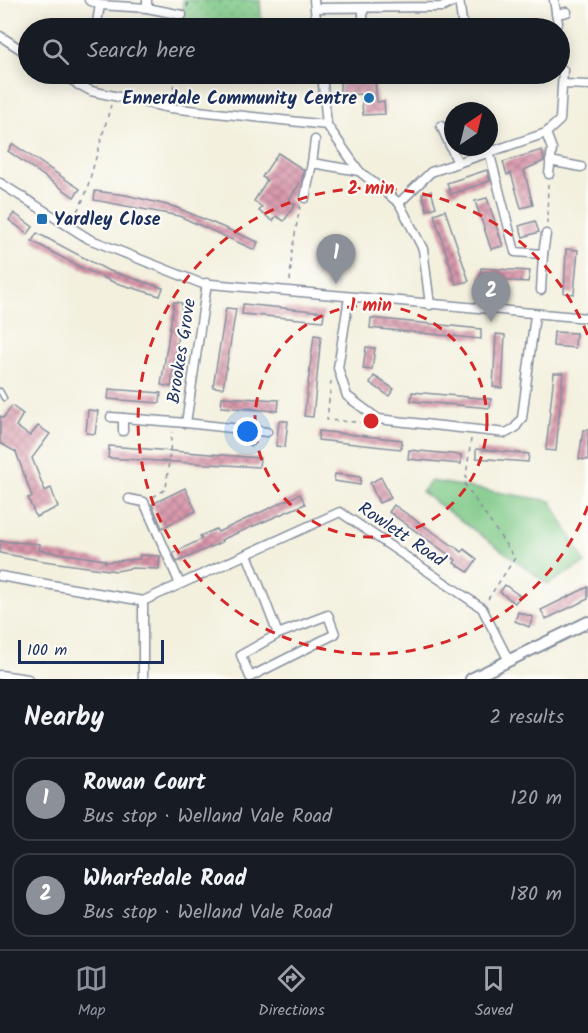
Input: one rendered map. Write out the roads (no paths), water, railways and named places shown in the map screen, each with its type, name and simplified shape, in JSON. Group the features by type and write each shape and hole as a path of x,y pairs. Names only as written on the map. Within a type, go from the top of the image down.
{"street":[{"path":"89,0 100,5 147,4 182,15"},
{"path":"315,4 363,8 406,4 443,7 458,0 461,18"},
{"path":"554,0 557,18 567,12"},
{"path":"98,18 100,5"},
{"path":"363,8 363,18"},
{"path":"0,36 18,48"},
{"path":"323,84 327,125 359,171 399,203 423,249 430,305"},
{"path":"498,148 546,133 560,120 563,84 588,85"},
{"path":"78,85 113,97 170,108 327,125"},
{"path":"441,126 458,163"},
{"path":"546,133 552,149 549,174"},
{"path":"305,198 315,140"},
{"path":"399,203 431,172 476,156"},
{"path":"490,156 515,252 543,254"},
{"path":"550,161 581,167"},
{"path":"312,164 359,171"},
{"path":"0,183 68,228 89,239 207,284 588,318"},
{"path":"541,290 546,234"},
{"name":"Brookes Grove","path":"186,423 207,284"},
{"path":"349,297 338,368 347,396 378,419 506,434 515,428 522,418 535,315"},
{"name":"Brookes Grove","path":"111,417 267,432"},
{"path":"123,418 123,431"},
{"path":"251,441 253,430"},
{"path":"129,499 144,502 180,584"},
{"name":"Rowlett Road","path":"143,601 340,512 482,608 509,661"},
{"path":"247,554 278,633"},
{"path":"0,576 123,595 143,601 142,679"},
{"path":"328,615 335,634 250,677 241,655 278,633 328,615"},
{"path":"471,679 588,622"},
{"path":"0,675 28,679"}],"lane":[{"path":"0,391 4,398"}],"place":[{"name":"Ennerdale Community Centre","path":"369,98"},
{"name":"Yardley Close","path":"42,219"},
{"name":"Rowan Court","path":"336,284"},
{"name":"Wharfedale Road","path":"491,322"}]}
